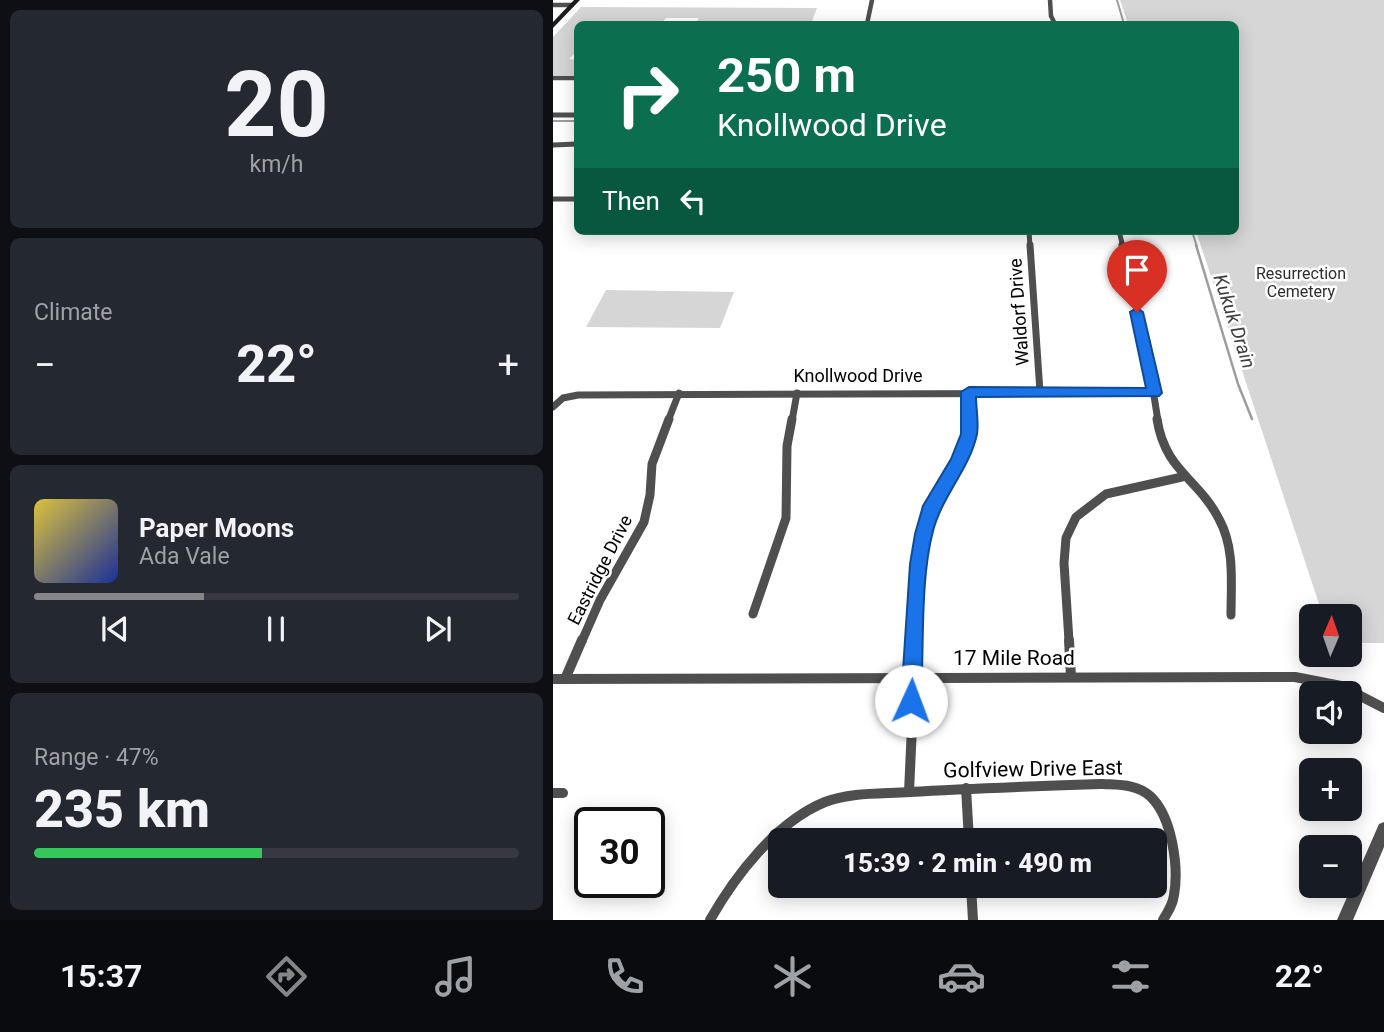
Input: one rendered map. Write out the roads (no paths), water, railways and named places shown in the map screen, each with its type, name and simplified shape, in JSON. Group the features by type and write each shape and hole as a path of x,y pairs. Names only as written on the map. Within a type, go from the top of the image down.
{"main road":[{"path":"553,26 575,2"}],"street":[{"path":"868,21 873,0"},
{"path":"1050,0 1054,21"},
{"path":"553,5 575,2"},
{"path":"553,78 574,78"},
{"path":"553,115 574,115"},
{"path":"553,145 574,144"},
{"path":"553,199 574,199"},
{"name":"Waldorf Drive","path":"1029,235 1040,392"},
{"path":"1120,235 1165,449 1182,477 1219,518 1232,564 1231,615"},
{"path":"909,792 912,678 923,534 932,506 958,460 969,434 969,392"},
{"name":"Eastridge Drive","path":"565,679 600,600 644,522 650,495 652,464 679,393"},
{"path":"753,614 786,518 787,446 797,393"},
{"name":"Knollwood Drive","path":"553,407 562,398 578,395 1154,393"},
{"path":"1071,677 1064,563 1066,538 1076,517 1106,494 1124,487 1182,477"},
{"name":"17 Mile Road","path":"553,679 1321,679 1351,688 1384,708"},
{"name":"Golfview Drive East","path":"710,920 766,847 810,809 837,799 966,788 1103,784 1132,786 1148,794 1162,813 1174,875 1174,897 1163,920"},
{"path":"966,788 968,828"},
{"path":"1345,920 1384,829"},
{"path":"972,898 973,920"}],"waterway":[{"name":"Kukuk Drain","path":"1117,0 1123,21"},
{"path":"553,121 574,121"},
{"name":"Kukuk Drain","path":"1193,235 1197,247"},
{"name":"Kukuk Drain","path":"1196,245 1238,384 1252,419"}],"park label":[{"name":"Resurrection Cemetery","path":"1301,282"}]}
